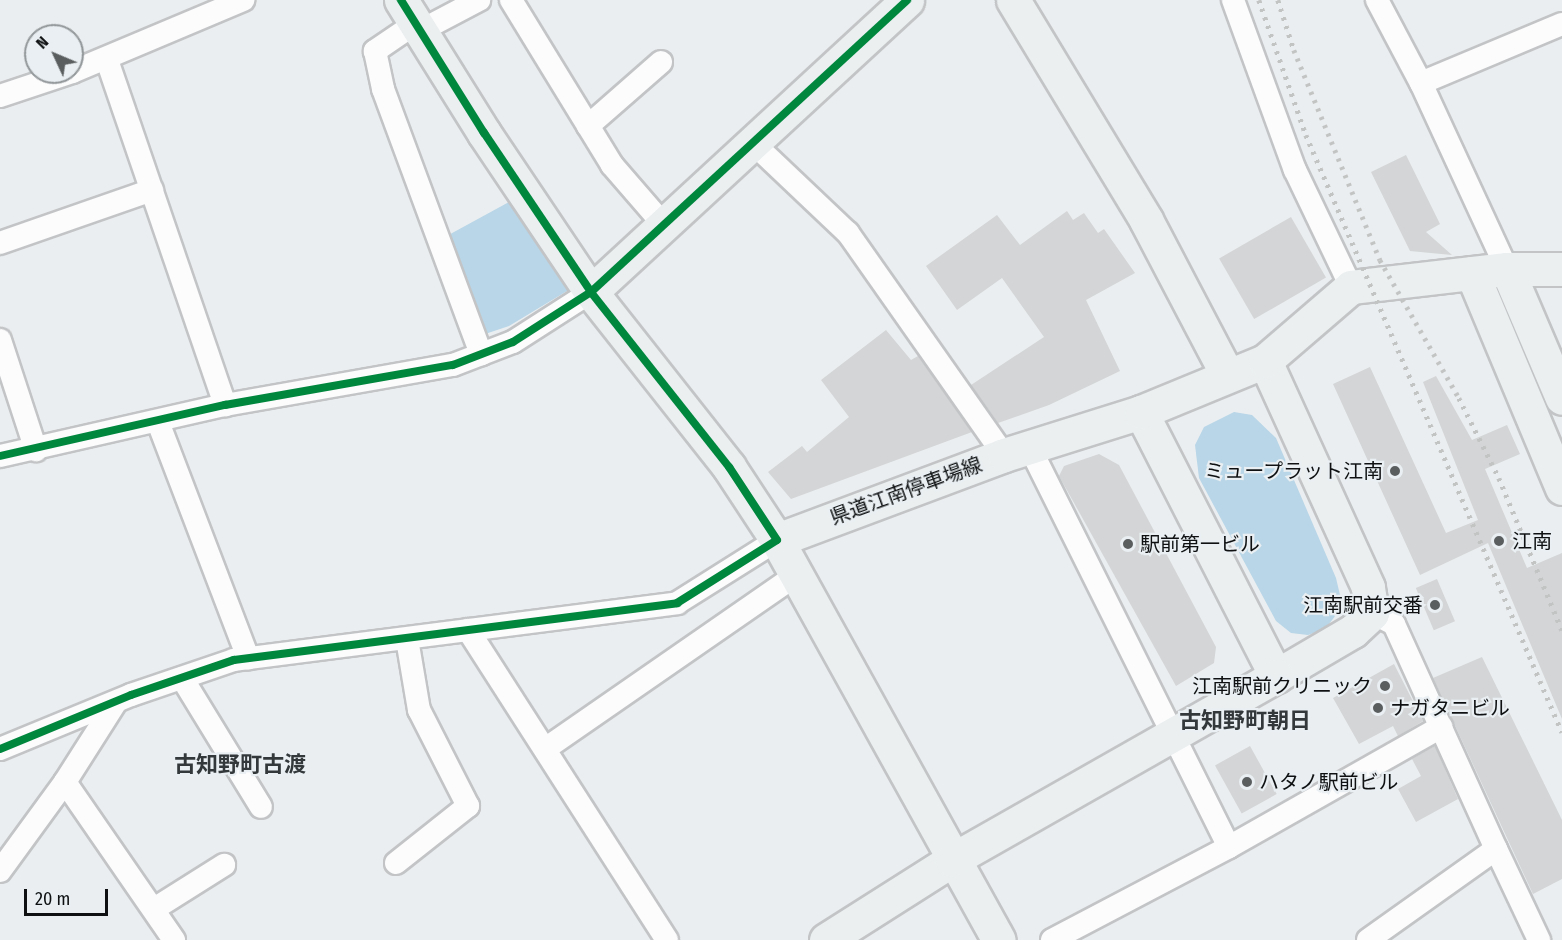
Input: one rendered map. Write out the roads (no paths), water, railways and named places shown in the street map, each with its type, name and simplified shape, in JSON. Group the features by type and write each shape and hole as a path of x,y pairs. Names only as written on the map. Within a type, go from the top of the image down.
{"street":[{"path":"84,68 243,0"},
{"path":"479,0 412,18 375,51 383,89 481,354"},
{"path":"511,0 612,165 663,225"},
{"path":"0,456 36,450 225,405 453,365 513,342 591,292 907,0"},
{"path":"1013,0 1146,220 1227,374"},
{"path":"1233,0 1295,170 1351,287 1507,269 1562,269"},
{"path":"1377,0 1421,83 1507,269 1562,398"},
{"path":"412,18 591,292 729,466 777,540 952,860 999,940"},
{"path":"1421,83 1562,24"},
{"path":"107,60 225,405"},
{"path":"588,126 662,62"},
{"path":"0,96 36,84"},
{"path":"753,142 848,234 1016,450 1175,733 1229,847"},
{"path":"0,243 152,190"},
{"path":"1472,273 1562,488"},
{"name":"県道江南停車場線","path":"777,540 1016,450 1141,412 1227,374 1265,361 1351,287"},
{"path":"0,340 36,450"},
{"path":"1265,361 1368,587 1372,613"},
{"path":"1141,412 1276,676"},
{"path":"158,422 248,658"},
{"path":"0,748 182,678 248,658 677,603 777,540"},
{"path":"545,749 796,576"},
{"path":"826,940 952,860 1353,630 1372,613"},
{"path":"1372,613 1394,624 1539,940"},
{"path":"468,630 667,940"},
{"path":"396,863 468,806 418,711 407,639"},
{"path":"182,678 261,807"},
{"path":"0,871 65,782 116,702"},
{"path":"1052,940 1229,847 1441,727"},
{"path":"65,782 174,940"},
{"path":"1368,940 1496,849"},
{"path":"154,909 224,865"}],"railway":[{"path":"1259,0 1306,135 1562,732"},
{"path":"1278,0 1294,50 1380,260 1459,398 1499,478 1562,630"}],"place":[{"name":"ミュープラット江南","path":"1395,471"},
{"name":"江南","path":"1499,541"},
{"name":"駅前第一ビル","path":"1128,544"},
{"name":"江南駅前交番","path":"1435,605"},
{"name":"江南駅前クリニック","path":"1385,686"},
{"name":"ナガタニビル","path":"1378,708"},
{"name":"ハタノ駅前ビル","path":"1247,782"}],"district":[{"name":"古知野町朝日","path":"1245,721"},
{"name":"古知野町古渡","path":"240,765"}]}
